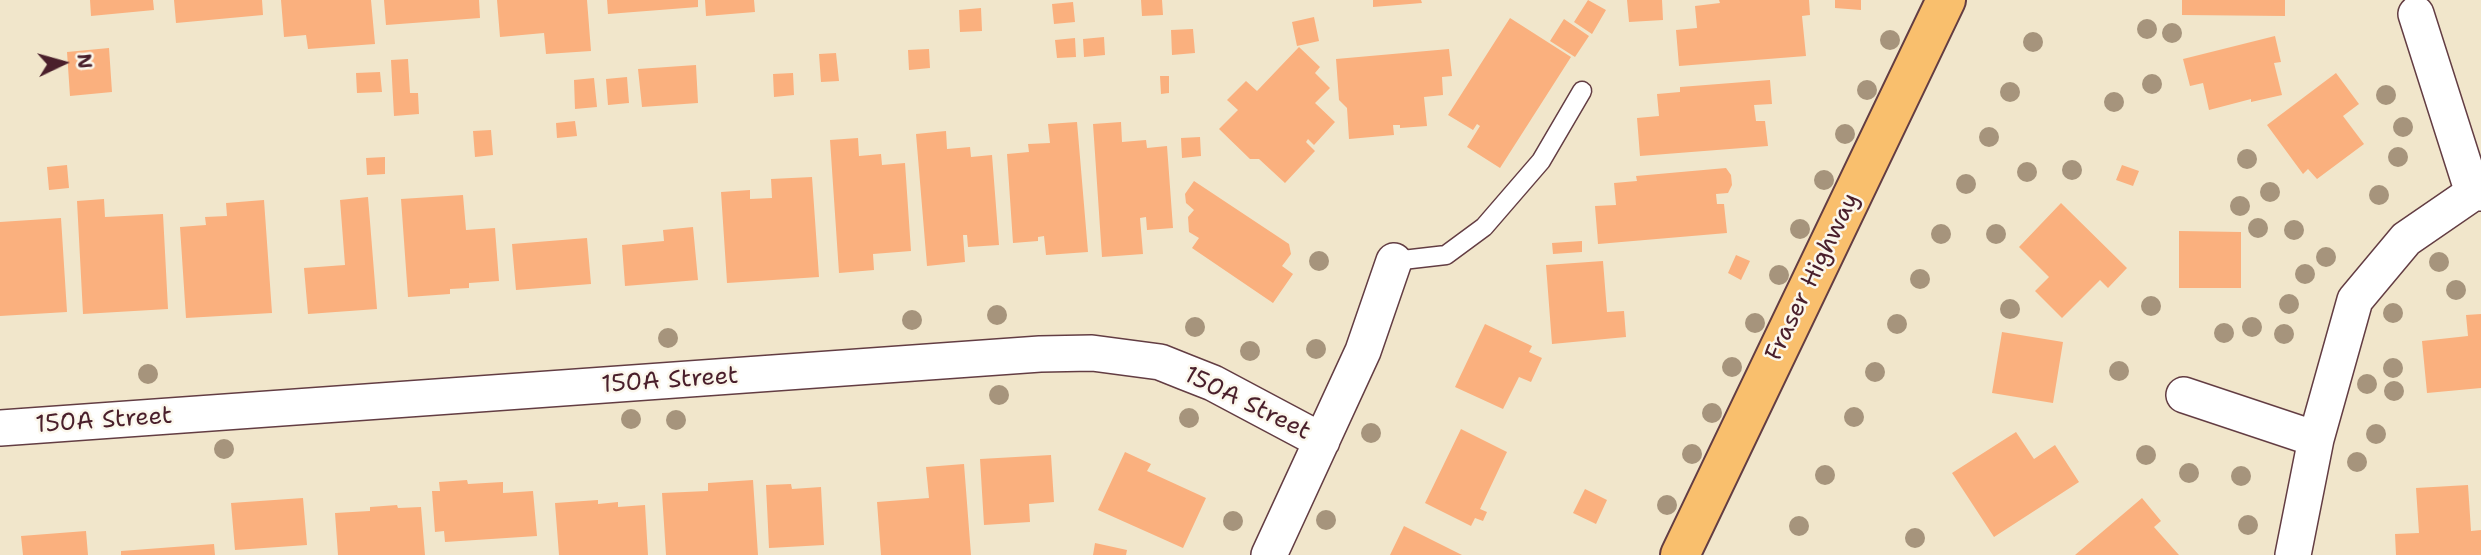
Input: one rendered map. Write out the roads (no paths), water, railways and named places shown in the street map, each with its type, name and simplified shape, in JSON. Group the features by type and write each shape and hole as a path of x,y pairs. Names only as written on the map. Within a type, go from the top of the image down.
{"main road":[{"name":"Fraser Highway","path":"1680,555 1946,0"}],"street":[{"path":"2293,555 2316,439 2355,300 2406,239 2477,193 2416,13"},
{"path":"1269,555 1363,351 1394,261"},
{"name":"150A Street","path":"0,428 1040,354 1092,353 1160,362 1213,383 1322,441"},
{"path":"2185,395 2316,439"}],"lane":[{"path":"1394,261 1446,255 1484,227 1541,161 1581,91"}]}
